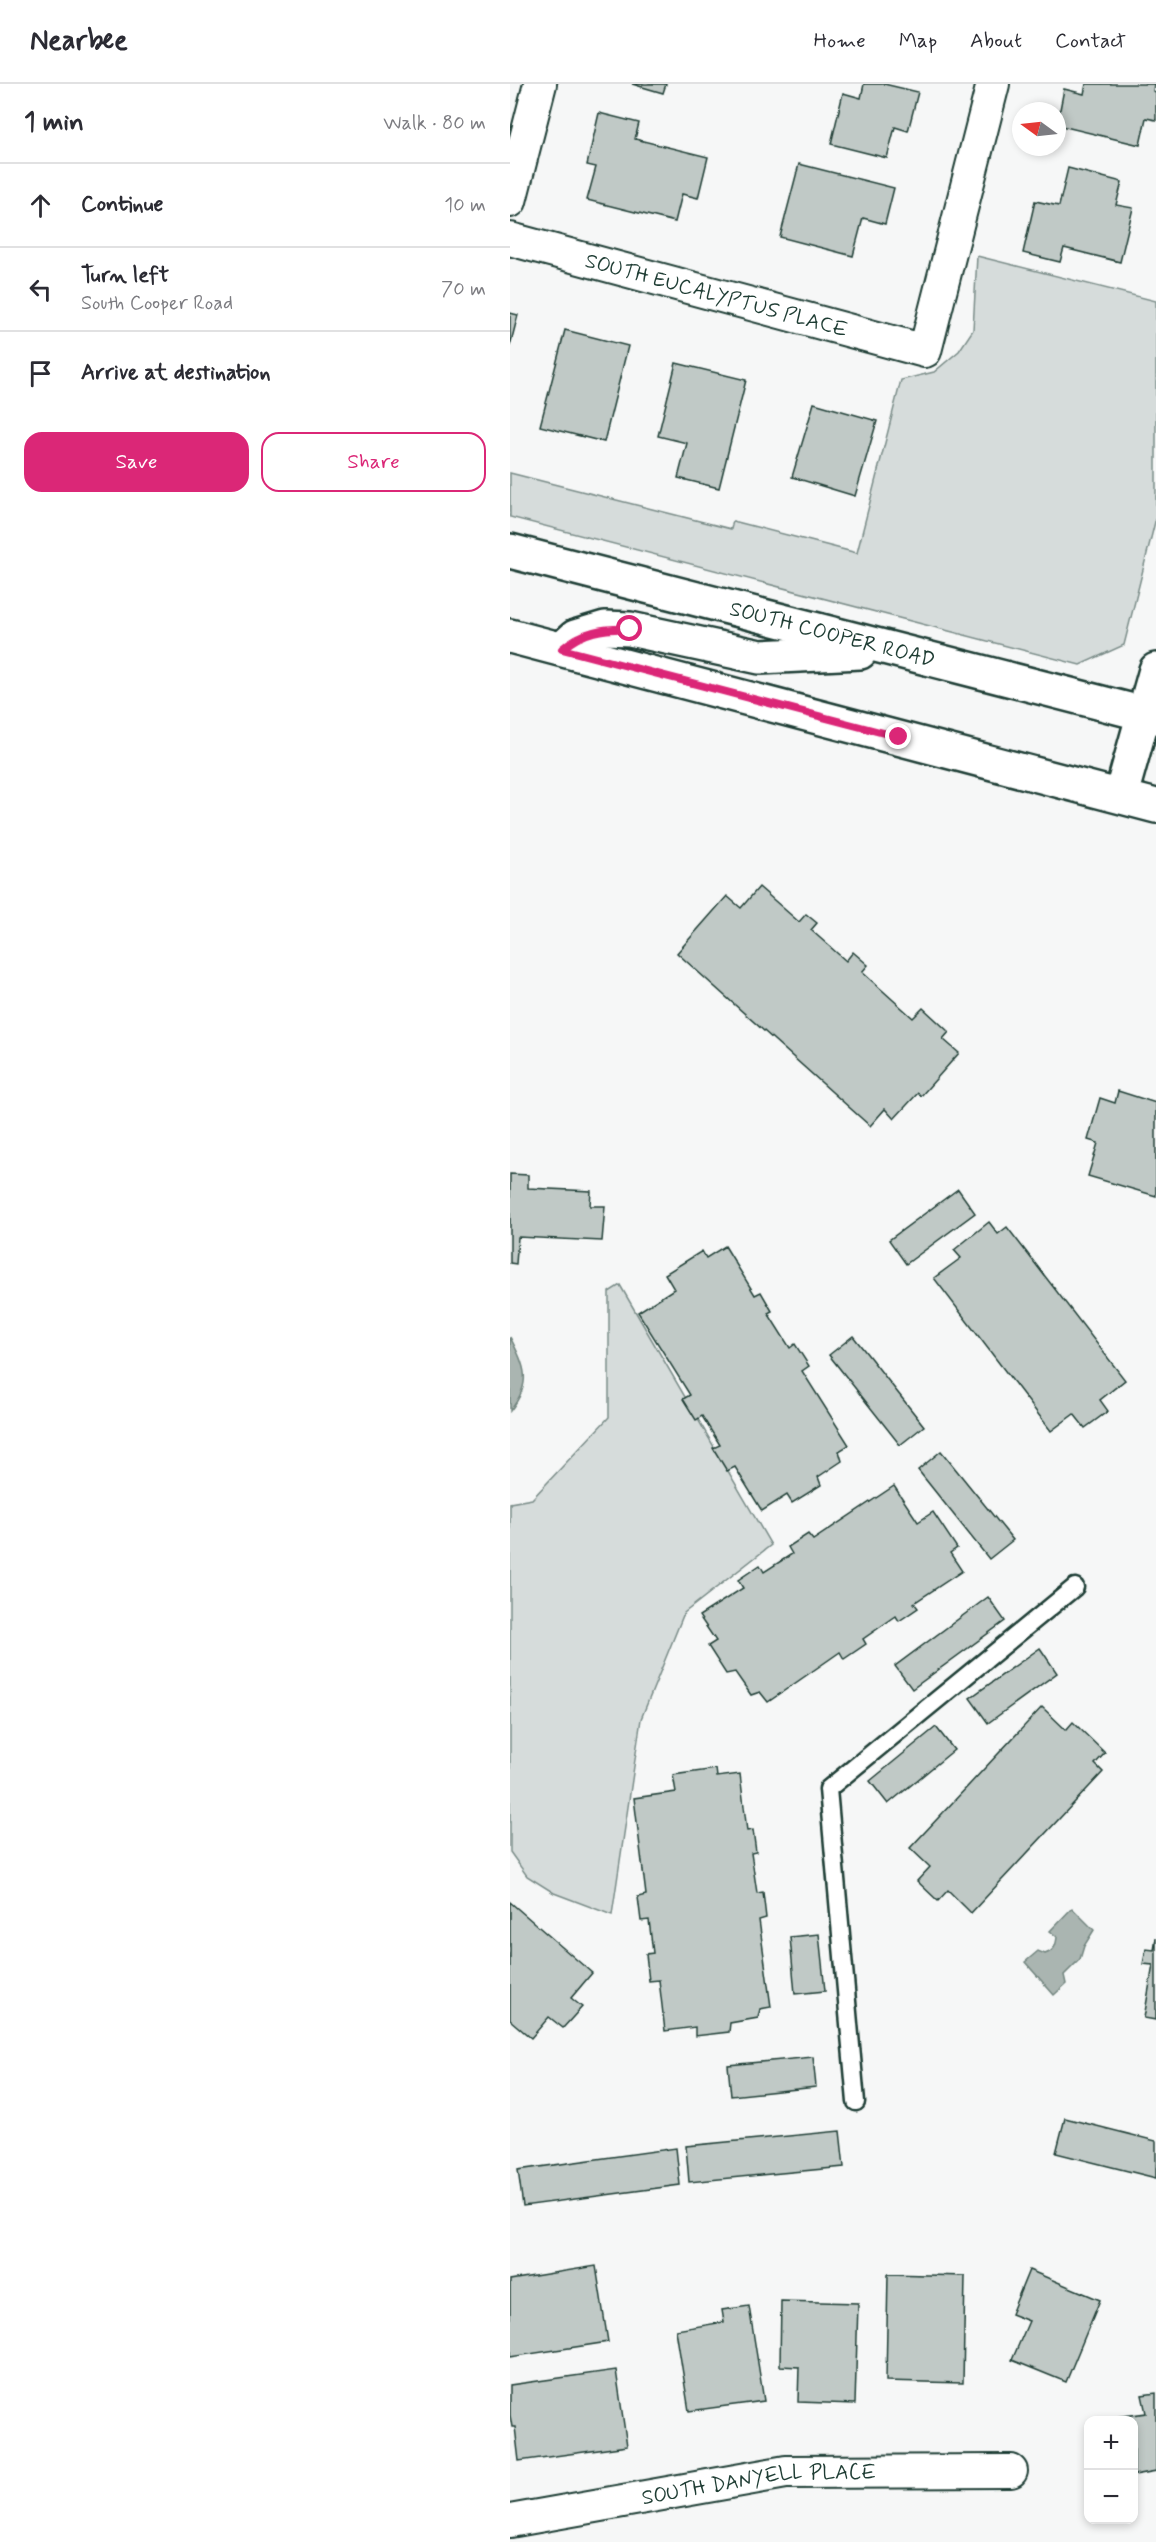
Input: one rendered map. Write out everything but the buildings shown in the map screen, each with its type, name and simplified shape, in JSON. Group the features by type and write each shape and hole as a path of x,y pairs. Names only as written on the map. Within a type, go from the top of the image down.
{"main road":[{"name":"SOUTH COOPER ROAD","path":"510,551 1150,716"},
{"path":"562,649 574,638 605,628 630,629 760,657 895,650"},
{"path":"510,636 1156,806"},
{"path":"1121,795 1150,716 1156,670"}],"street":[{"path":"510,201 540,84"},
{"name":"SOUTH EUCALYPTUS PLACE","path":"510,239 925,351 993,84"},
{"name":"SOUTH DANYELL PLACE","path":"510,2521 786,2472 1011,2471"}],"lane":[{"path":"856,2102 828,1789 1075,1587"}],"shaded area":[{"path":"977,256 1156,301 1156,518 1124,645 1080,665 510,517 510,473 731,529 733,521 857,553 901,380 934,372 959,351 973,330"},
{"path":"620,1285 771,1545 684,1613 641,1719 612,1915 554,1893 527,1876 510,1852 510,1503 532,1499 609,1417 609,1292"},
{"path":"510,1337 523,1366 524,1383 510,1411"},
{"path":"1072,1908 1094,1930 1084,1946 1080,1959 1064,1975 1066,1984 1054,1995 1025,1962 1038,1951 1045,1954 1052,1950 1057,1937 1050,1931"}],"route":[{"path":"630,629 605,628 574,638 562,649 899,737"}]}
